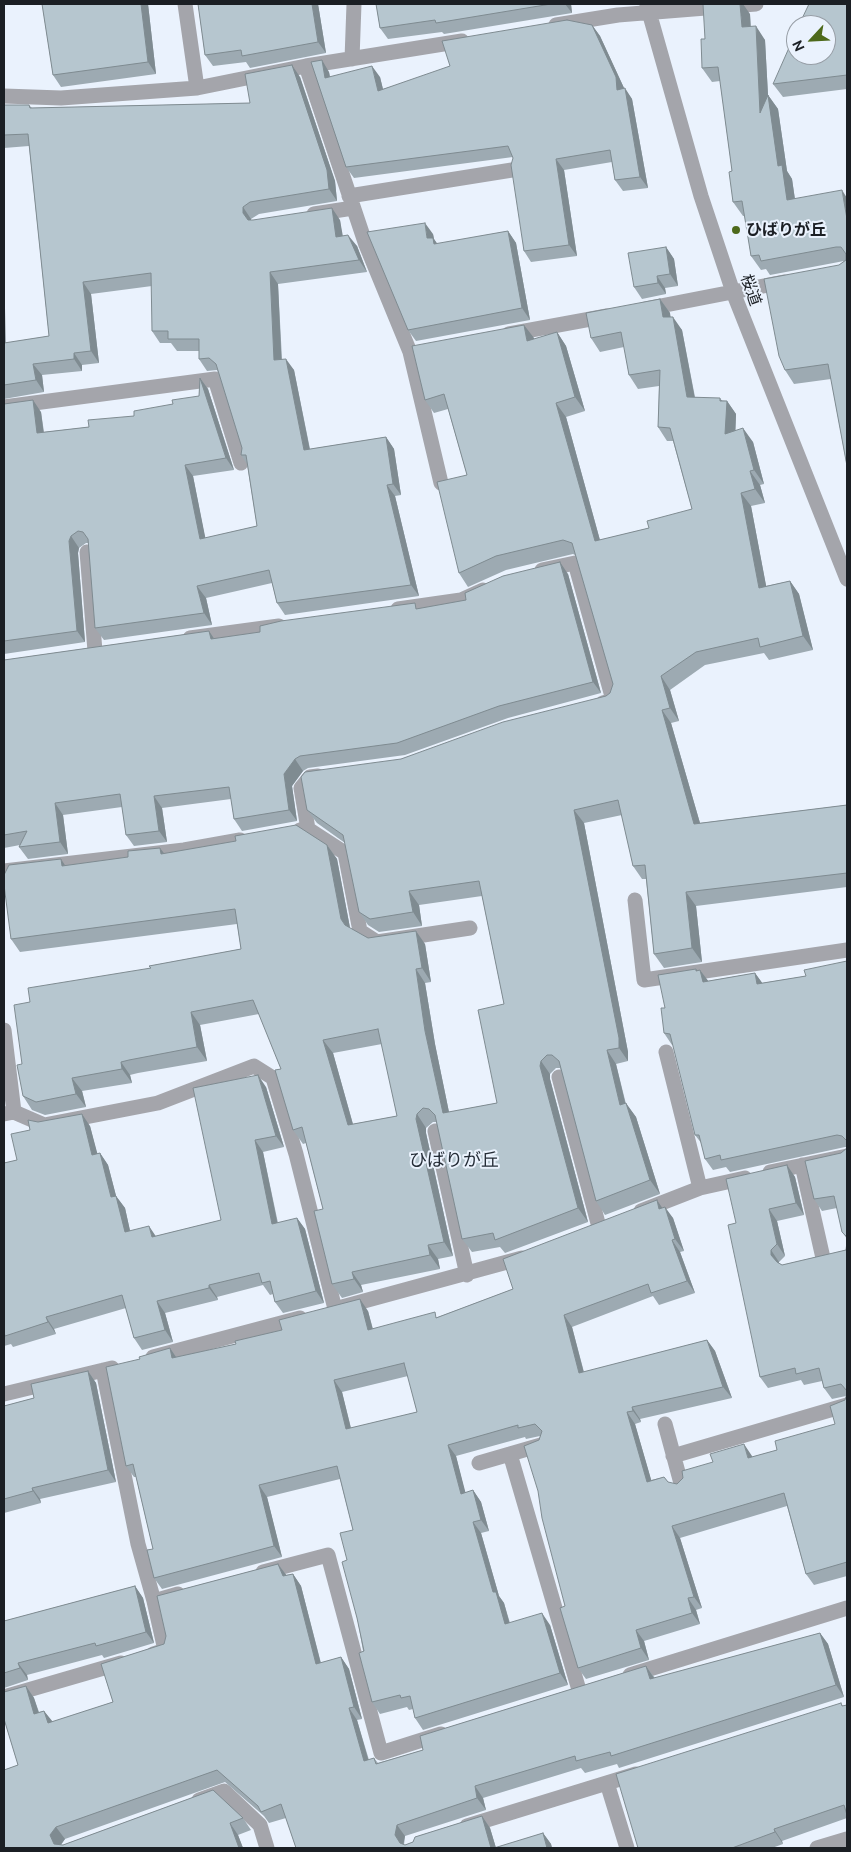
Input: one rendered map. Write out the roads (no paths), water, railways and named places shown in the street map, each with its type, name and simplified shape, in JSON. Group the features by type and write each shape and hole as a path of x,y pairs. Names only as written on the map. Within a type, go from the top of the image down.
{"street":[{"path":"185,4 198,88"},
{"path":"352,59 354,4"},
{"path":"539,28 648,9 756,4"},
{"name":"桜道","path":"648,9 700,196 733,292 847,579"},
{"path":"4,96 61,98 198,88 306,66 480,38"},
{"path":"306,66 351,202 410,352 441,483"},
{"path":"298,217 351,202 512,170"},
{"path":"497,336 801,279"},
{"path":"410,352 429,349"},
{"path":"4,407 215,379 242,463"},
{"path":"88,552 96,651"},
{"path":"528,574 575,563 613,700 585,707"},
{"path":"384,611 460,600 500,582"},
{"path":"172,640 297,623"},
{"path":"77,653 115,648"},
{"path":"308,829 301,788 310,777 329,774"},
{"path":"289,832 308,829 345,853 360,931 377,942 470,928"},
{"path":"4,871 184,850 251,839"},
{"path":"635,900 644,980 847,950"},
{"path":"4,1030 9,1113 44,1125 158,1103 254,1066 272,1078 296,1154 325,1312"},
{"path":"666,1052 700,1188"},
{"path":"559,1077 604,1225 582,1234"},
{"path":"435,1131 467,1274"},
{"path":"627,1216 700,1188 847,1156"},
{"path":"802,1165 823,1258"},
{"path":"142,1360 467,1274 539,1251"},
{"path":"806,1261 839,1254"},
{"path":"4,1394 123,1365"},
{"path":"4,1697 165,1650 131,1510 103,1370"},
{"path":"673,1456 847,1404"},
{"path":"665,1424 682,1487"},
{"path":"479,1464 541,1445"},
{"path":"510,1454 579,1690"},
{"path":"251,1576 328,1555 381,1753 457,1729"},
{"path":"154,1601 193,1591"},
{"path":"616,1679 847,1608"},
{"path":"560,1696 597,1684"},
{"path":"450,1831 653,1768"},
{"path":"607,1783 627,1848"},
{"path":"188,1804 224,1790 260,1825 267,1848"},
{"path":"817,1848 847,1839"}],"place":[{"name":"ひばりが丘","path":"736,230"}],"district":[{"name":"ひばりが丘","path":"454,1160"}]}
